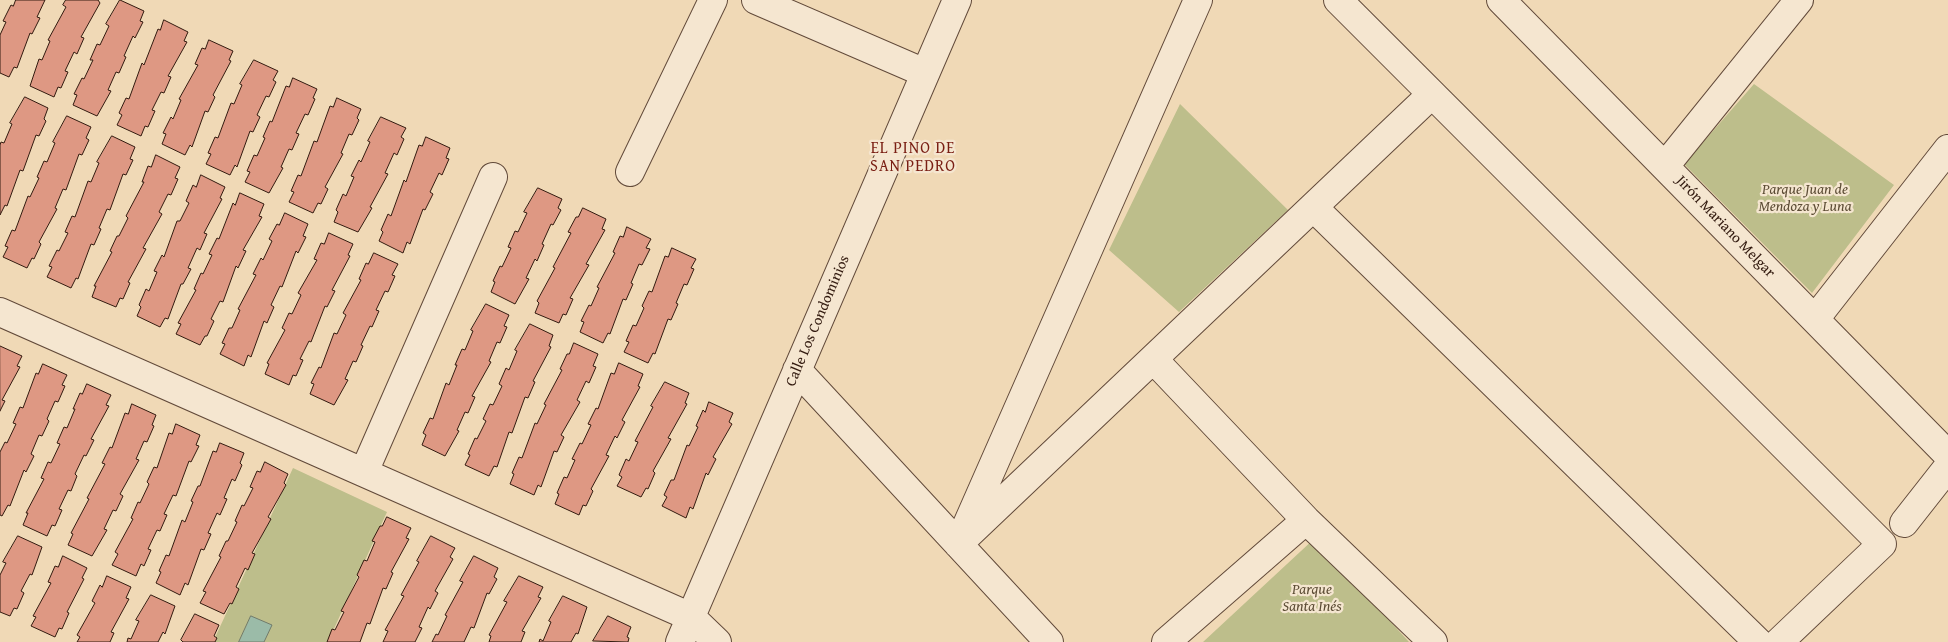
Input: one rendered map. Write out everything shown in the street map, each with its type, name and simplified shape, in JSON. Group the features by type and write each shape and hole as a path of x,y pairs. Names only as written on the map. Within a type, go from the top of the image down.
{"street":[{"path":"630,172 713,0"},
{"path":"756,0 925,73"},
{"name":"Calle Los Condominios","path":"680,642 957,0"},
{"path":"958,544 1198,0"},
{"path":"1338,0 1882,544 1779,642"},
{"path":"1666,166 1799,0"},
{"name":"Jirón Mariano Melgar","path":"1514,5 1666,166 1948,455"},
{"path":"958,544 1431,95"},
{"path":"1815,319 1948,149"},
{"path":"364,472 493,177"},
{"path":"1313,207 1758,642"},
{"path":"0,312 691,616 717,642"},
{"path":"1154,360 1306,520 1433,642"},
{"path":"797,370 1049,642"},
{"path":"1904,523 1948,467"},
{"path":"1166,642 1306,520"}],"green space":[{"name":"Parque Juan de Mendoza y Luna","path":"1754,84 1894,185 1812,293 1684,164"},
{"path":"1180,104 1288,210 1179,312 1109,250"},
{"path":"293,468 387,512 328,642 213,642"},
{"name":"Parque Santa Inés","path":"1315,538 1409,642 1203,642"}],"shaded area":[{"path":"251,616 272,625 264,642 239,642"}],"building":[{"path":"16,0 45,0 37,17 40,18 32,34 30,33 17,68 14,67 9,77 0,73 0,35 6,22 3,21 11,5 13,6"},
{"path":"66,0 98,0 100,3 81,37 84,38 77,54 74,52 65,71 68,72 61,88 58,87 54,97 30,86 39,59 42,60 50,41 48,40 66,7 63,5"},
{"path":"120,0 144,11 140,21 143,22 135,38 133,36 119,73 116,72 108,90 111,91 97,116 73,105 77,95 74,94 82,78 84,79 93,60 90,60 97,44 100,45 109,26 106,24"},
{"path":"164,20 188,32 184,41 187,42 168,76 171,77 164,93 161,92 152,110 155,111 148,127 145,126 141,136 117,125 122,115 119,113 126,98 129,99 142,63 144,65 158,29 160,30"},
{"path":"209,40 233,51 229,60 231,61 213,95 215,97 208,112 205,111 192,147 190,145 185,155 162,144 166,134 163,133 171,117 173,119 181,100 179,99 198,65 195,64 202,48 205,49"},
{"path":"254,60 278,71 273,80 276,82 269,97 266,96 257,115 260,117 253,132 250,131 237,167 235,165 230,175 206,164 211,154 208,153 215,137 218,138 231,103 234,104 242,85 240,84"},
{"path":"293,78 317,89 313,98 315,99 308,115 305,114 296,133 299,134 292,150 289,149 281,167 283,168 269,193 245,182 250,172 247,171 254,155 257,156 265,138 263,137 270,121 272,122 286,86 289,87"},
{"path":"25,97 48,108 44,119 46,121 39,136 36,135 23,171 20,170 7,206 5,205 0,215 0,145 1,142 4,143 12,124 10,123"},
{"path":"337,98 361,109 357,118 359,120 352,135 349,134 341,153 343,154 325,187 328,189 321,204 318,203 313,213 289,202 294,192 291,191 298,175 301,176 314,141 317,142 330,106 333,107"},
{"path":"67,116 91,127 86,138 89,140 82,155 79,154 66,190 63,189 55,208 57,209 39,242 41,244 34,259 32,258 27,268 3,257 8,247 5,246 12,230 15,231 28,196 30,197 39,178 37,177 44,161 47,162 55,143 53,142"},
{"path":"381,117 406,128 401,137 404,139 397,155 394,153 385,173 388,174 358,232 334,222 338,212 336,210 343,194 346,196 354,177 351,176 359,160 361,162 370,142 368,141"},
{"path":"112,136 135,147 130,159 133,160 126,175 123,174 110,210 107,209 94,245 91,244 78,279 76,278 71,288 47,277 52,267 49,266 68,233 65,232 72,216 75,217 88,181 91,182 99,163 97,162"},
{"path":"426,137 450,148 446,158 449,159 442,175 439,173 430,192 433,194 425,210 423,209 410,244 407,242 403,253 379,241 383,232 381,230 388,214 391,216 419,145 422,146"},
{"path":"156,155 180,167 175,178 178,179 171,195 168,194 159,212 162,214 143,248 146,249 128,282 130,283 123,299 120,298 116,307 92,297 96,286 94,286 112,252 110,251 117,236 119,236 128,218 126,216 144,182 142,182 148,166 151,167"},
{"path":"201,175 225,187 220,198 222,199 204,233 207,234 200,250 197,248 188,268 191,269 183,284 181,284 168,319 165,318 160,327 137,316 141,307 139,305 146,289 149,291 157,272 154,271 162,255 164,257 177,221 180,221 189,203 186,201 193,185 196,187"},
{"path":"538,188 562,199 558,208 561,210 553,225 551,224 537,261 535,259 526,278 529,279 515,304 491,292 495,282 493,281 511,248 508,247 515,231 518,232 527,213 524,212"},
{"path":"240,193 264,204 259,216 262,217 243,250 246,251 238,268 236,266 223,302 220,301 211,319 214,321 207,336 205,336 200,345 176,334 181,324 178,323 196,290 194,289 201,273 203,274 212,255 209,254 217,238 219,239 233,203 235,205"},
{"path":"583,208 606,219 602,229 605,230 586,264 589,265 570,298 573,299 566,315 563,314 559,323 535,313 539,303 537,301 571,233 568,232"},
{"path":"285,213 308,224 303,236 306,237 298,253 296,251 282,287 280,286 271,305 274,307 267,323 264,321 251,357 248,355 244,366 220,354 225,344 222,343 229,328 232,328 240,310 238,309 256,275 253,274 261,258 263,260 272,241 269,239"},
{"path":"627,227 651,239 646,248 650,249 642,265 639,264 626,300 623,299 610,334 608,333 603,343 580,332 584,322 581,321 589,305 591,306 599,288 597,287 615,253 613,252 620,236 623,237"},
{"path":"329,233 353,244 348,255 350,256 332,290 335,291 327,307 325,306 311,342 309,341 300,359 303,360 296,376 293,375 289,385 265,374 269,364 267,363 285,330 282,328 289,313 292,314 301,295 298,293 317,260 314,259 321,243 324,244"},
{"path":"672,248 696,259 691,268 694,269 687,285 684,284 671,320 668,319 655,354 653,353 648,363 624,352 629,342 626,341 633,325 636,326 649,291 652,292 665,256 668,257"},
{"path":"374,253 398,264 392,275 395,276 388,292 385,291 376,310 379,311 372,327 370,326 361,345 363,346 356,362 353,361 345,379 348,380 334,405 310,394 314,384 311,383 319,367 321,368 334,333 337,334 346,315 343,313 361,280 359,279 366,263 368,264"},
{"path":"486,304 509,315 504,326 507,327 500,343 497,342 489,361 491,362 472,396 475,397 468,413 465,412 457,430 459,431 445,456 422,445 426,435 423,433 430,418 433,419 446,383 449,385 462,349 465,350 473,331 471,330"},
{"path":"530,324 553,335 549,346 551,347 533,381 535,382 528,398 525,397 512,433 509,432 497,467 494,466 489,476 465,465 475,438 477,439 486,421 483,419 490,404 493,405 502,386 499,384 506,368 509,370 517,351 515,350"},
{"path":"574,343 598,354 593,366 596,367 589,383 586,381 577,400 580,402 561,435 564,437 557,452 554,451 541,487 538,485 534,495 510,484 514,474 512,473 519,457 522,458 535,423 537,424 546,405 544,404"},
{"path":"0,346 22,356 17,366 20,367 2,400 5,401 0,411"},
{"path":"619,363 643,374 638,386 640,387 622,420 625,422 617,438 615,436 606,455 609,456 591,489 593,491 586,506 583,505 579,515 555,504 559,494 557,493 564,477 567,478 575,460 572,459 591,425 588,424 596,408 598,409 611,373 614,374"},
{"path":"43,364 67,375 62,385 65,386 58,402 55,401 42,436 39,435 31,454 34,456 26,472 24,470 10,506 8,505 2,516 0,515 0,452 5,442 7,443 16,424 13,423 20,407 23,408 36,373 38,374"},
{"path":"665,382 689,393 685,403 687,404 668,438 671,439 653,471 655,473 648,489 646,488 641,497 617,486 622,477 619,475 626,459 629,461 638,442 635,441 653,407 651,406"},
{"path":"87,384 111,395 106,405 109,406 91,439 94,440 86,456 84,455 75,474 77,476 71,491 68,490 59,509 62,510 55,526 52,525 47,536 23,525 28,513 26,513 44,479 41,478 48,462 51,463 60,444 57,443 64,427 67,428 80,393 82,394"},
{"path":"709,402 733,413 729,422 732,424 713,457 716,459 708,475 706,473 693,509 690,507 686,518 662,506 667,497 664,495 671,480 674,480 687,445 689,446 698,427 696,426 703,410 705,412"},
{"path":"132,404 156,415 152,425 154,426 147,442 144,441 136,459 139,460 120,494 123,496 116,511 113,510 104,529 107,530 92,556 68,545 73,534 71,533 105,464 102,463 110,447 112,448 125,413 128,414"},
{"path":"176,424 200,435 196,445 199,446 191,462 189,461 176,496 173,495 164,514 167,515 160,531 157,530 148,549 151,550 144,566 141,564 136,576 112,565 118,554 115,552 133,519 131,518 149,484 147,482 154,467 157,468 169,433 172,434"},
{"path":"220,443 244,453 240,463 242,465 235,481 232,479 224,498 227,499 220,515 217,513 208,533 211,534 204,550 201,549 188,585 185,583 180,595 156,583 161,572 159,571 166,555 169,556 182,520 185,522 193,502 191,501 198,486 200,486 213,451 216,452"},
{"path":"265,462 288,474 284,483 286,485 268,517 271,519 252,553 255,554 248,570 245,568 236,587 239,589 232,604 230,603 224,614 200,603 206,592 203,591 237,522 235,521 242,505 244,506 253,488 250,487 257,471 260,472"},
{"path":"387,517 411,528 406,538 409,539 391,572 393,573 386,589 383,588 370,624 367,623 360,642 327,642 332,629 335,630 344,612 341,611 359,577 357,575 364,560 367,561 375,542 372,541"},
{"path":"18,536 42,547 32,575 30,574 21,591 24,593 17,609 14,608 10,616 0,612 0,575 6,563 3,562"},
{"path":"431,536 455,548 450,557 453,559 435,591 438,593 430,609 428,607 419,627 422,628 415,642 383,642 388,631 385,630 404,596 401,595"},
{"path":"63,556 87,568 82,578 84,579 67,612 69,613 62,629 59,628 55,637 31,626 36,617 33,616 51,583 48,582 55,566 58,567"},
{"path":"474,556 498,568 494,577 497,579 489,594 487,593 474,628 471,627 464,642 432,642 436,634 438,635 447,616 445,615 463,582 460,581"},
{"path":"107,576 131,587 126,598 129,599 111,632 114,633 110,642 77,642 80,637 77,635 95,603 92,601"},
{"path":"519,576 543,587 538,597 541,598 522,631 525,632 521,642 489,642 491,636 489,635 507,602 504,601"},
{"path":"151,595 175,606 165,634 163,632 158,642 127,642 128,638 131,639 139,621 136,620"},
{"path":"563,596 587,607 578,634 576,633 571,642 539,642 540,639 543,641 551,622 549,621"},
{"path":"195,614 219,625 214,636 217,638 215,642 183,642 181,640"},
{"path":"608,616 631,627 627,637 629,638 628,642 593,641"}],"district":[{"name":"EL PINO DE SAN PEDRO","path":"913,158"}]}
